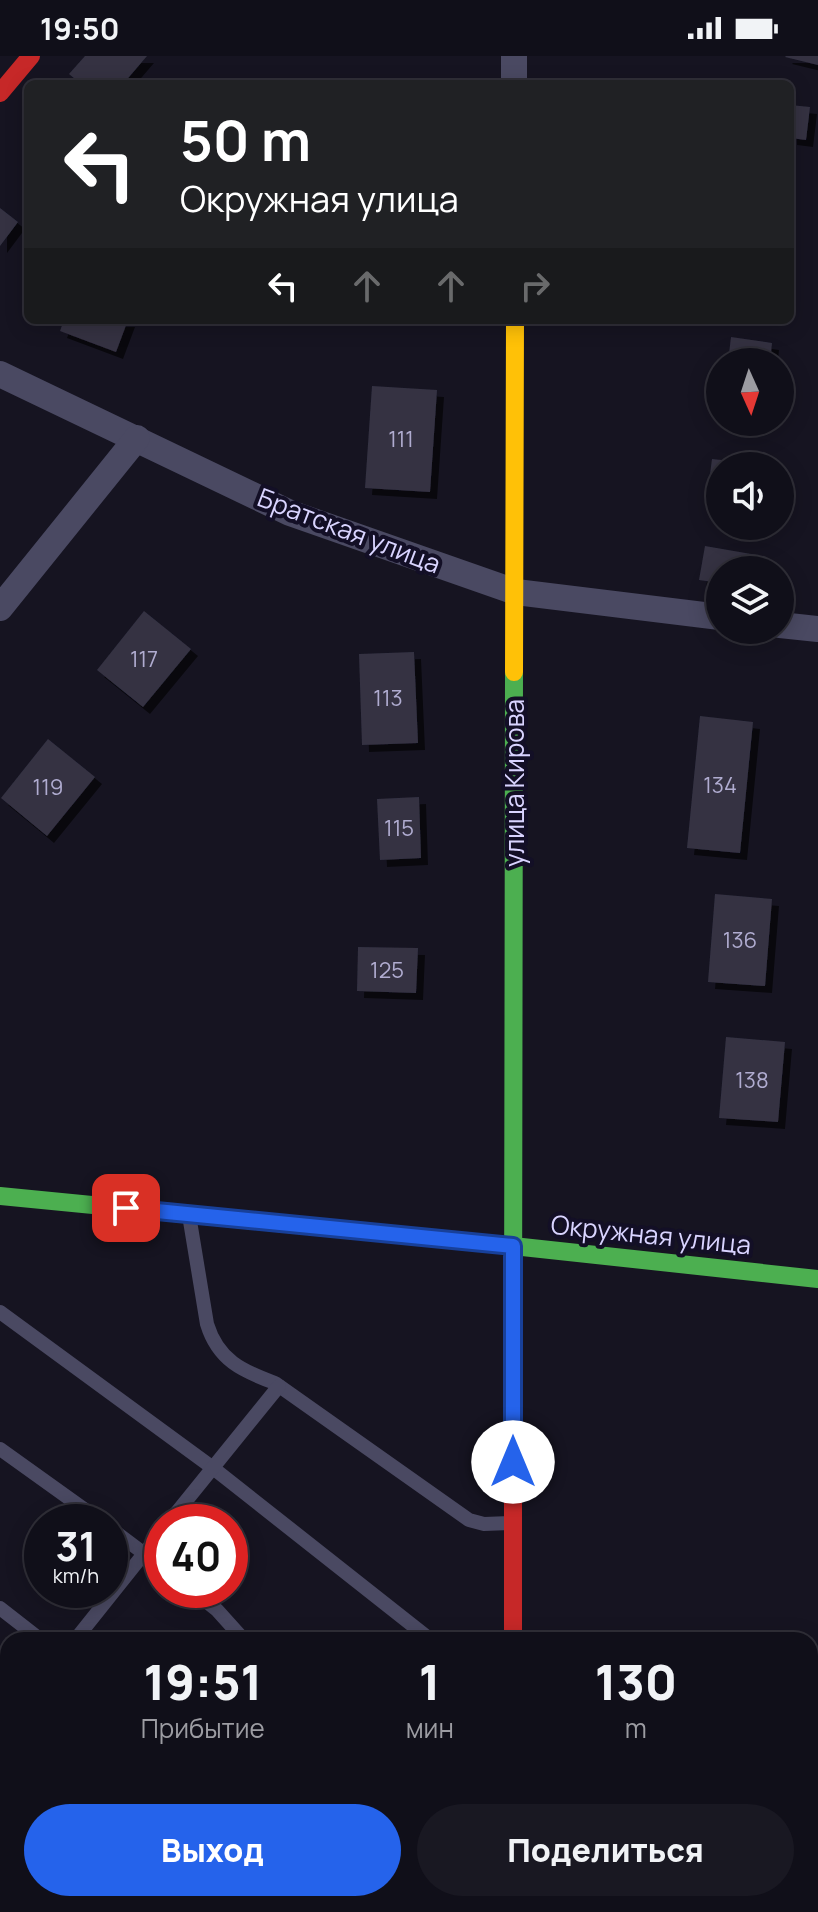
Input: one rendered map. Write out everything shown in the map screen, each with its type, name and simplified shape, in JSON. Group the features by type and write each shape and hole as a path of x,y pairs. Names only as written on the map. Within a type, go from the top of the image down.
{"street":[{"path":"0,93 31,56"},
{"path":"514,56 514,80"},
{"name":"улица Кирова","path":"513,1632 515,324"},
{"name":"Братская улица","path":"0,374 290,513 516,592 706,615"},
{"path":"0,608 137,438"},
{"path":"794,626 818,629"},
{"name":"Окружная улица","path":"0,1196 818,1279"}],"lane":[{"path":"189,1214 200,1295 212,1339 230,1363 279,1386 469,1520 484,1524 513,1523"},
{"path":"0,1312 213,1468 421,1632"},
{"path":"184,1504 279,1386"},
{"path":"0,1449 77,1504"},
{"path":"81,1632 144,1553 128,1541"},
{"path":"0,1608 31,1632"},
{"path":"214,1608 237,1632"}],"building":[{"path":"85,56 147,56 126,80 76,80 69,74"},
{"path":"818,56 818,65 785,57"},
{"path":"794,105 810,107 806,140 794,138"},
{"path":"0,208 18,222 0,246"},
{"path":"63,324 126,324 116,352 60,331"},
{"path":"731,337 772,343 771,348 730,348"},
{"path":"372,386 437,390 430,492 365,488"},
{"path":"705,546 757,555 706,556 706,581 699,580"},
{"path":"144,611 191,649 143,707 97,670"},
{"path":"414,652 418,743 362,745 359,654"},
{"path":"700,716 753,722 740,853 687,848"},
{"path":"48,739 95,777 47,836 1,798"},
{"path":"419,797 421,858 380,860 377,799"},
{"path":"715,894 772,899 765,986 708,982"},
{"path":"358,947 418,948 416,993 357,991"},
{"path":"726,1037 785,1042 778,1122 719,1118"}],"traffic: fast":[{"path":"513,1356 514,672"},
{"path":"0,1196 818,1279"}],"traffic: slow":[{"path":"514,672 515,324"}],"traffic: jam":[{"path":"0,93 31,56"},
{"path":"513,1356 513,1632"}],"route":[{"path":"126,1208 513,1246 513,1462"}]}
